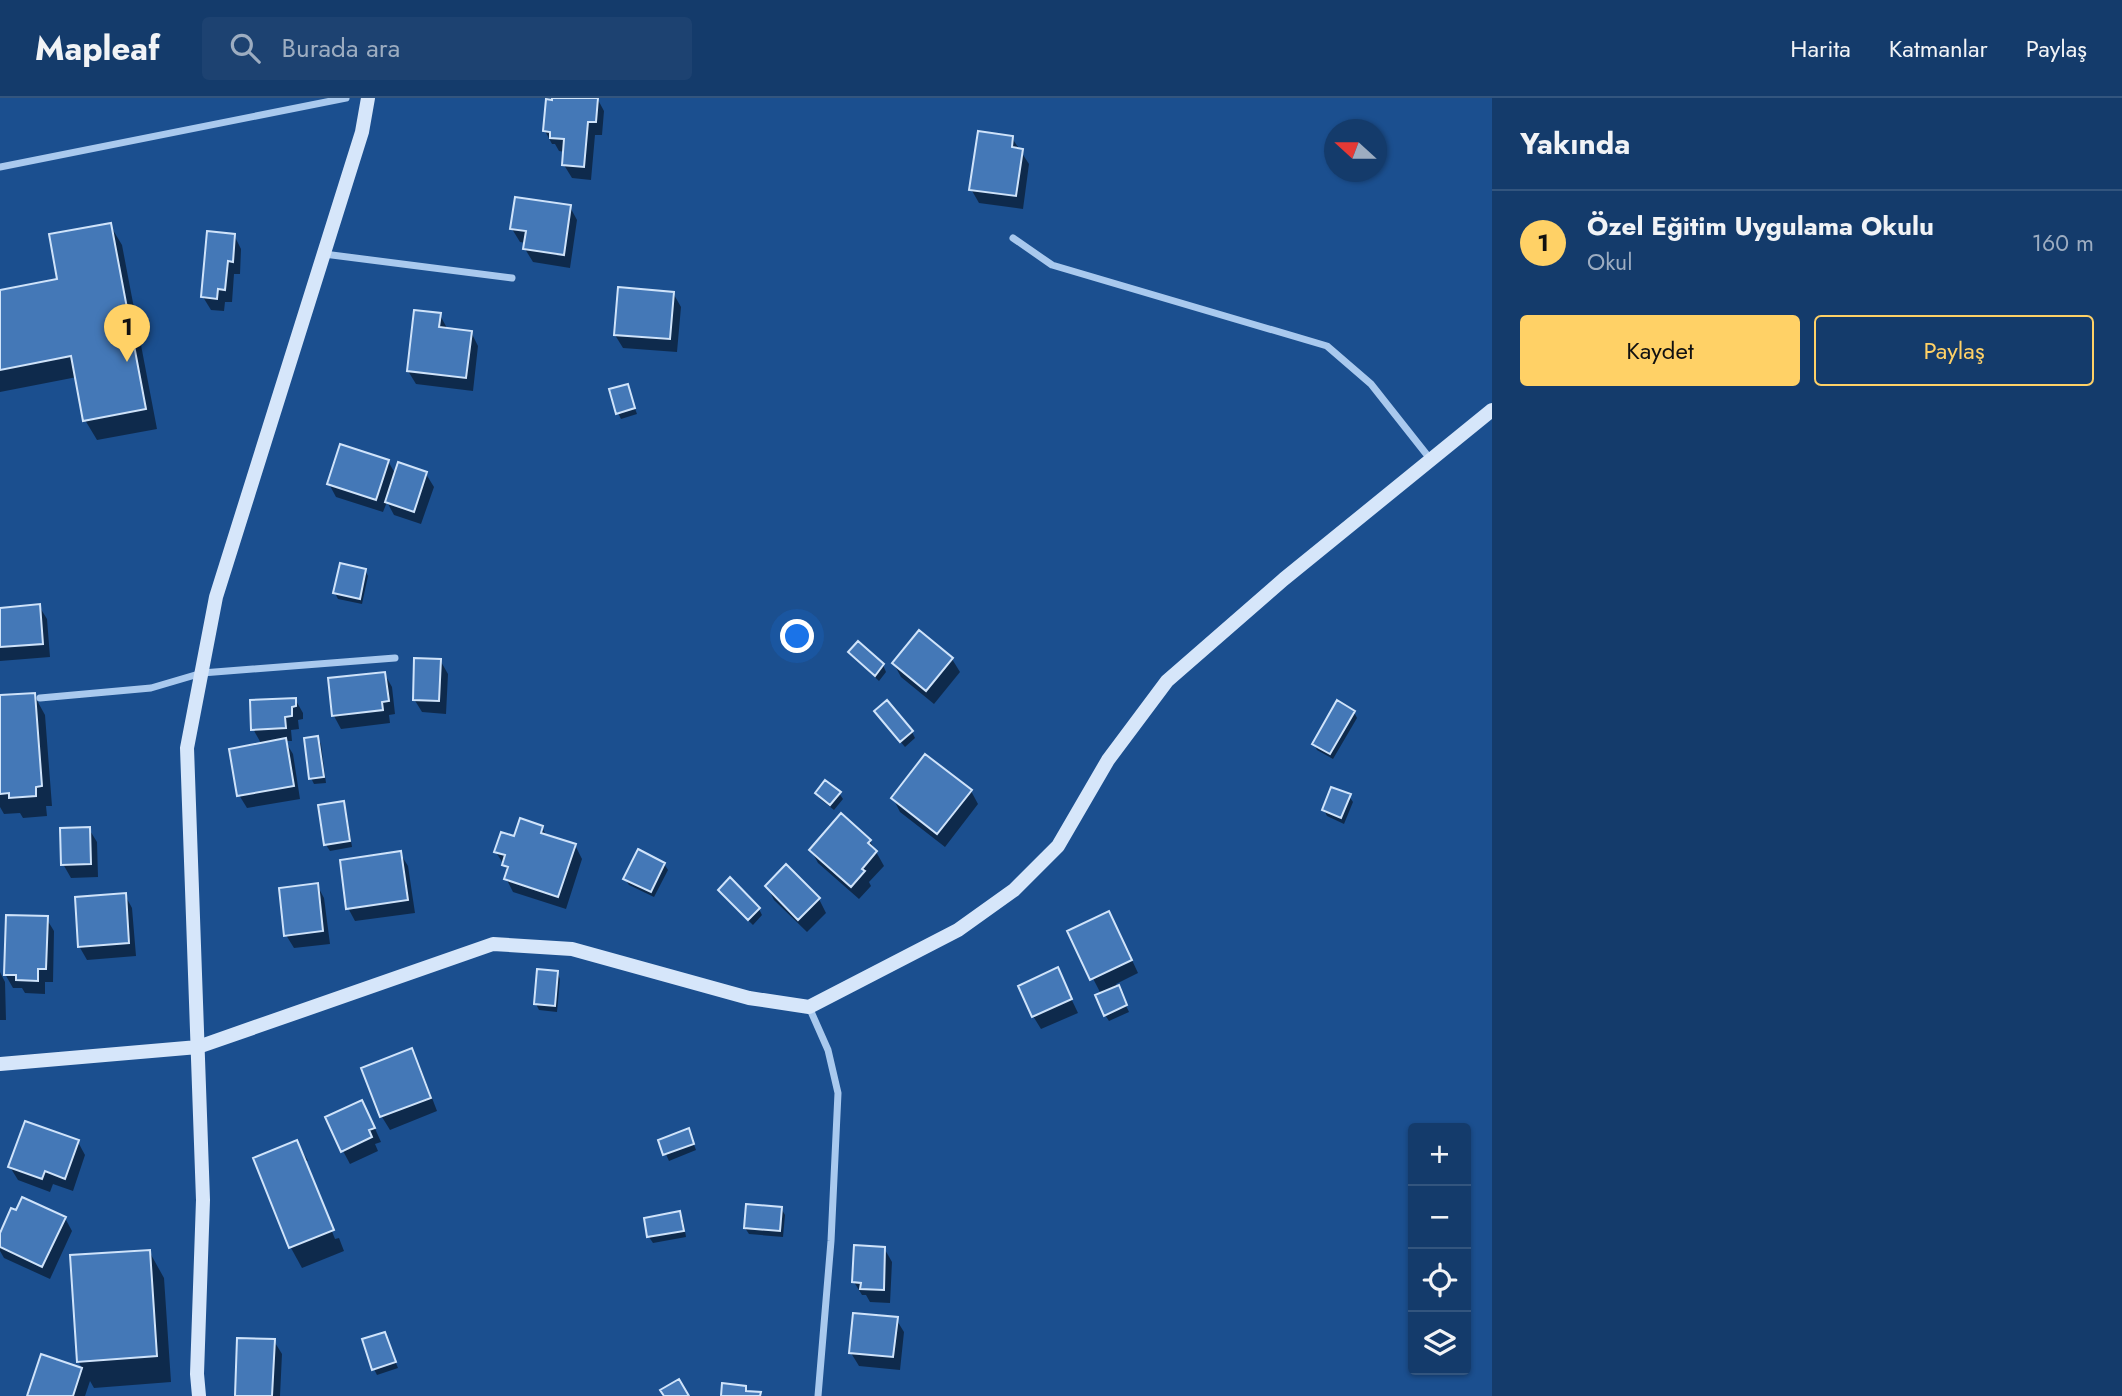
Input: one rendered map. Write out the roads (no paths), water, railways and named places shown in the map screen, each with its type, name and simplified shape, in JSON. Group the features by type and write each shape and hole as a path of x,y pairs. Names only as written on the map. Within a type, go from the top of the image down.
{"street":[{"path":"0,167 346,98"},
{"path":"200,1396 197,1374 203,1200 187,748 216,597 362,132 368,98"},
{"path":"1013,238 1052,265 1327,346 1371,384 1431,460"},
{"path":"324,254 512,278"},
{"path":"0,1064 198,1047 493,944 572,949 749,998 809,1007 958,930 1014,890 1058,846 1108,760 1167,681 1284,579 1492,410"},
{"path":"40,698 151,688 202,673 395,658"},
{"path":"809,1007 828,1049 838,1093 831,1241 818,1396"}],"place":[{"name":"Özel Eğitim Uygulama Okulu","path":"127,362"}]}
